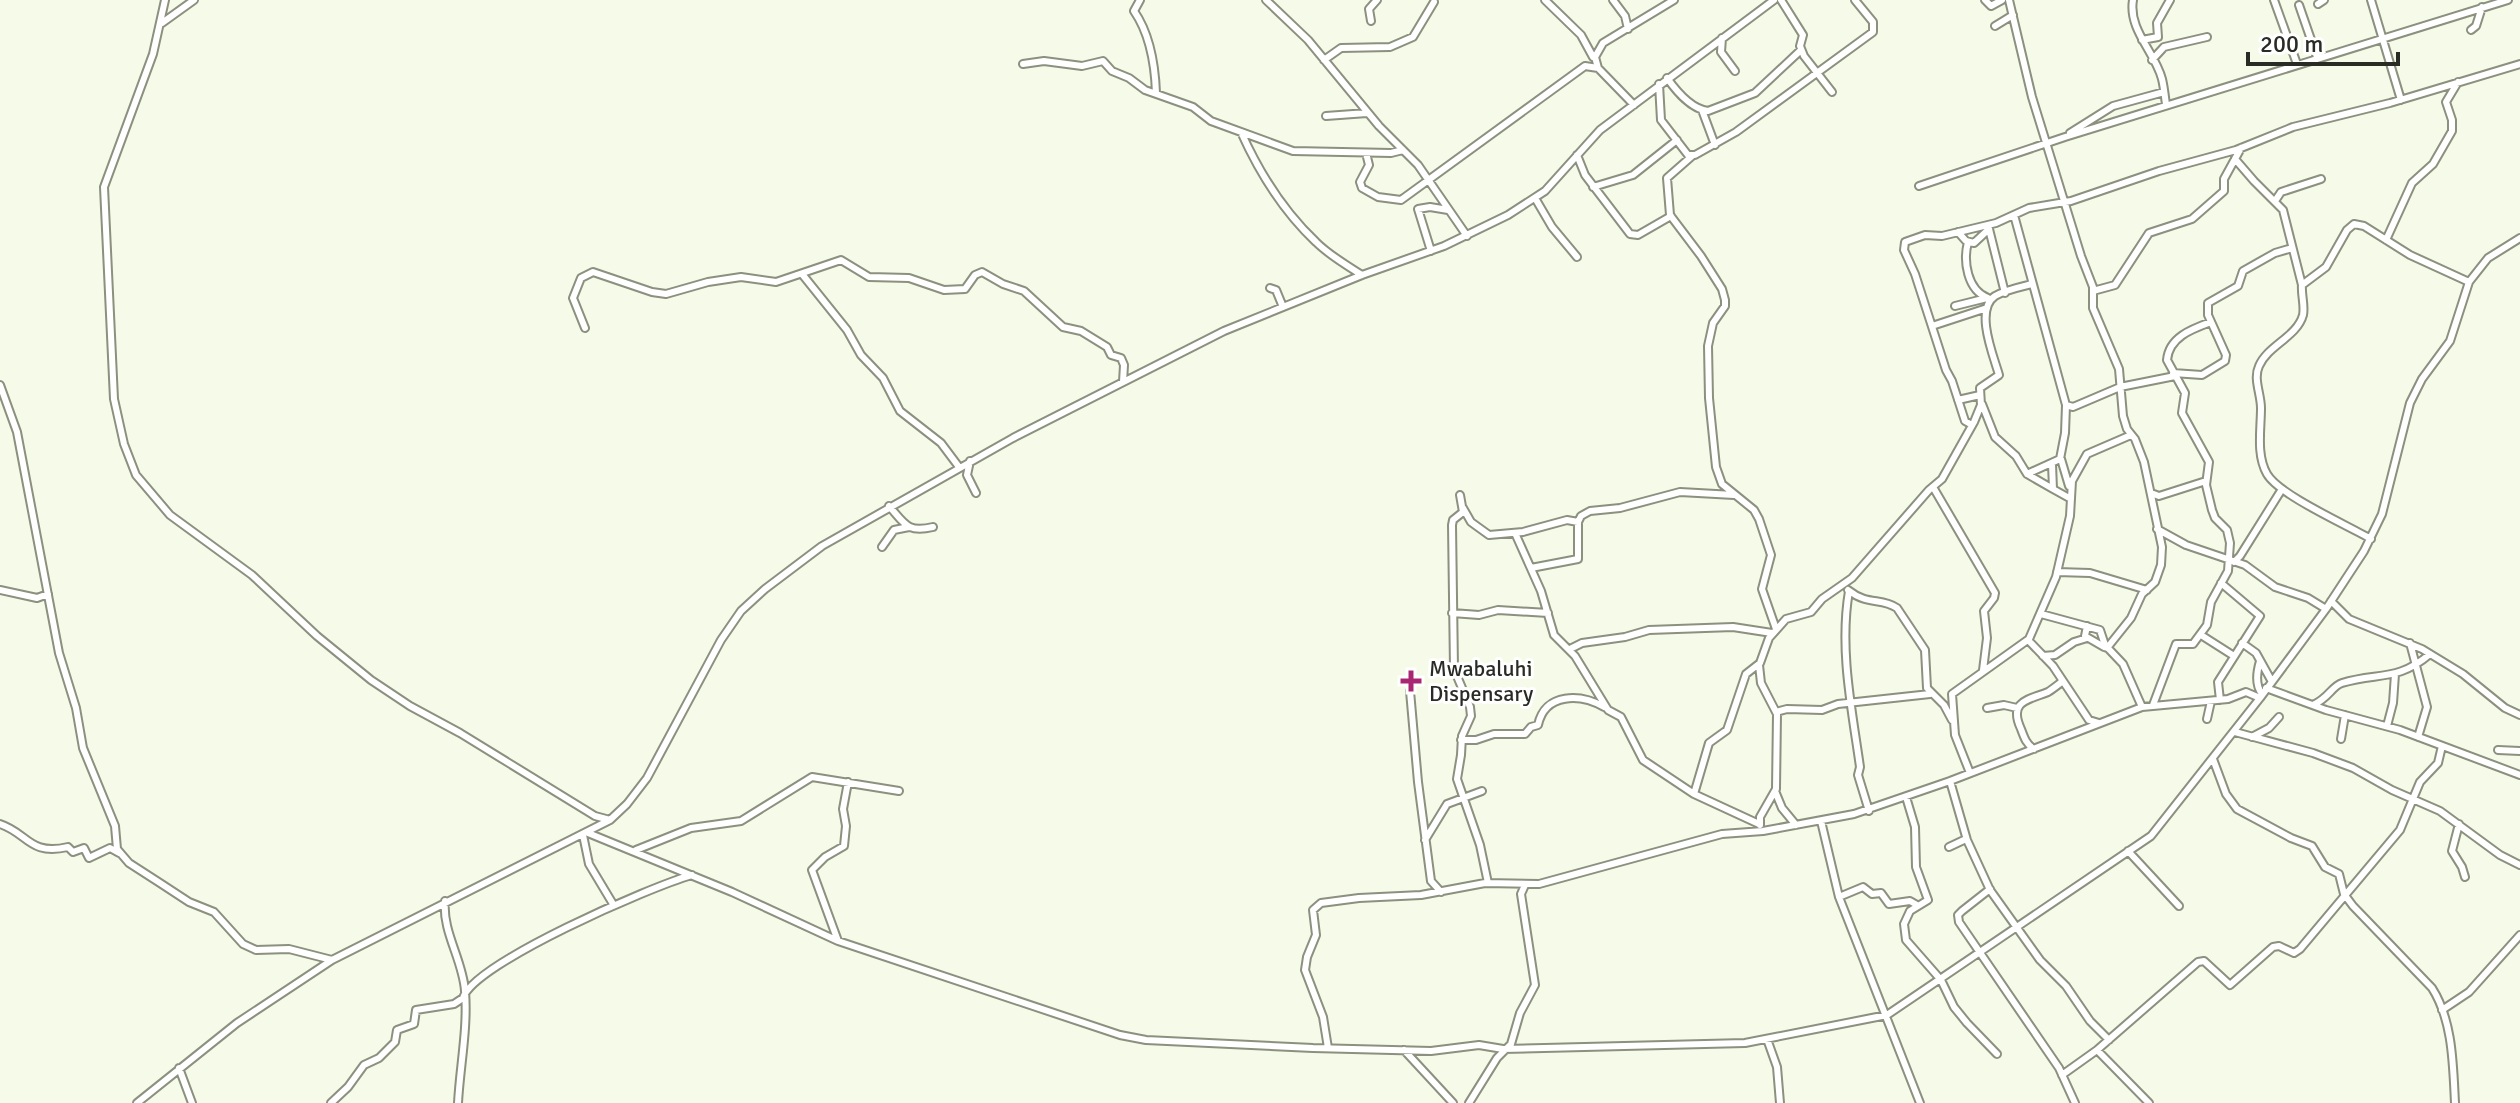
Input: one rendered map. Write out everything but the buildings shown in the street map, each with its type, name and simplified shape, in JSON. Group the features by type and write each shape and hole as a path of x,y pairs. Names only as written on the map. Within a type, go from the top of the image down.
{"street":[{"path":"165,0 162,23 133,113 104,187 113,390 119,425 136,475 170,515 252,575 317,636 371,680 595,816 610,820"},
{"path":"162,23 194,0"},
{"path":"1140,0 1134,11 1144,29 1156,93"},
{"path":"1266,0 1324,60 1367,113 1428,179 1467,236"},
{"path":"1371,21 1369,9 1377,0"},
{"path":"1545,0 1569,22 1589,48 1596,64 1634,105"},
{"path":"1613,0 1625,16 1628,29"},
{"path":"1596,64 1603,43 1674,0"},
{"path":"137,1103 244,1018 332,960 610,820 647,778 721,640 741,611 822,546 970,461 1224,331 1467,236 1535,198 1560,176 1600,130 1774,0"},
{"path":"1702,110 1712,110 1755,93 1801,50 1803,35 1781,0"},
{"path":"1774,631 1762,589 1770,564 1770,552 1757,514 1722,484 1716,467 1709,398 1710,333 1725,306 1725,300 1722,289 1701,256 1671,216 1667,178 1692,156 1715,145 1875,30 1873,22 1855,0"},
{"path":"1985,0 1989,6 2002,0"},
{"path":"2009,0 2046,143 2093,291 2093,308 2119,369 2123,416 2139,446 2162,547 2161,565 2155,582 2142,594 2131,618 2108,649"},
{"path":"2133,0 2133,15 2142,40 2162,77 2166,105"},
{"path":"2142,40 2158,37 2157,23 2170,0"},
{"path":"2274,0 2297,64"},
{"path":"2371,0 2401,100"},
{"path":"1919,186 2490,2 2508,0"},
{"path":"1324,60 1341,48 1394,46 1413,37 1434,1"},
{"path":"2299,5 2317,57"},
{"path":"2471,30 2476,26 2482,7"},
{"path":"1995,26 2013,15"},
{"path":"2152,60 2164,47 2207,37"},
{"path":"1722,38 1722,55 1735,71"},
{"path":"1586,66 1589,48"},
{"path":"1801,50 1832,92"},
{"path":"1023,64 1044,61 1078,66 1103,61 1112,71 1129,78 1145,90 1193,107 1211,121 1299,153 1403,150"},
{"path":"1366,153 1369,165 1360,182 1368,193 1401,200 1554,87 1586,66 1596,64"},
{"path":"1972,425 1965,421 1913,268 1905,254 1904,243 1925,235 1940,237 1996,223 2035,207 2064,203 2241,148 2293,127 2401,100 2520,64"},
{"path":"1667,78 1680,94 1702,110 1715,145"},
{"path":"2386,240 2412,183 2433,164 2452,131 2446,100 2458,82"},
{"path":"1659,84 1661,120 1692,156"},
{"path":"2065,137 2113,106 2164,92"},
{"path":"1326,116 1367,113"},
{"path":"1241,132 1260,171 1300,224 1327,252 1362,275"},
{"path":"1593,187 1633,175 1677,140"},
{"path":"2093,291 2115,285 2149,233 2192,219 2224,191 2224,179 2241,148"},
{"path":"1577,155 1593,187 1617,221 1634,236 1671,216"},
{"path":"2235,159 2283,210 2302,285 2302,316 2286,337 2267,353 2257,370 2261,407 2259,437 2264,467 2269,477 2282,489 2371,539"},
{"path":"2275,201 2281,192 2321,179"},
{"path":"1535,198 1552,227 1577,257"},
{"path":"1431,251 1418,209 1448,210"},
{"path":"1970,773 1955,735 1953,691 2028,640 2057,572 2070,516 2070,488 2062,468 2061,455 2066,405 2014,215"},
{"path":"1958,232 1968,242 1976,242 1996,223"},
{"path":"2302,285 2326,267 2350,226 2358,223 2410,255 2469,282"},
{"path":"1989,229 2005,293"},
{"path":"585,834 636,850 838,941 1120,1035 1146,1040 1404,1050 1479,1045 1506,1048 1722,1044 1767,1039 1887,1015 2157,830 2235,732 2326,609 2371,539 2382,514 2410,403 2422,379 2450,341 2469,282 2488,258 2520,238"},
{"path":"1968,242 1966,259 1970,279 1979,293 1991,297"},
{"path":"2066,405 2076,406 2122,387 2174,374 2202,375 2225,361 2226,355 2207,307 2210,301 2238,286 2243,271 2275,253 2292,248"},
{"path":"585,328 573,298 579,280 591,272 666,294 719,280 745,277 770,282 841,260 869,277 909,278 944,290 965,289 975,275 982,272 1024,291 1063,327 1081,331 1107,347 1110,354 1121,358 1124,365 1123,382"},
{"path":"802,274 847,330 861,355 883,378 900,411 941,443 959,467"},
{"path":"1955,306 2032,284"},
{"path":"1270,288 1276,290 1283,307"},
{"path":"1796,825 1782,808 1775,791 1776,712 1761,683 1759,665 1766,643 1786,619 1811,612 1822,599 1852,578 1942,479 1972,425 1982,387 1999,375 1989,339 1987,308 1991,297"},
{"path":"1932,326 1987,308"},
{"path":"2211,322 2182,335 2170,349 2167,360 2185,393 2182,413 2209,462 2206,481 2208,497 2214,516 2229,534 2231,562"},
{"path":"0,385 17,432 59,653 76,708 83,748 115,826 115,845 122,855"},
{"path":"1958,400 1980,398"},
{"path":"1980,398 1995,437 2016,456 2027,474 2071,499"},
{"path":"2070,488 2087,454 2131,435"},
{"path":"2027,474 2058,461 2061,455"},
{"path":"970,461 967,475 976,493"},
{"path":"2052,464 2053,489"},
{"path":"2151,493 2161,496 2206,481"},
{"path":"1933,487 1995,593 1984,611 1987,638 1983,670"},
{"path":"2153,705 2176,644 2191,645 2201,635 2207,625 2211,602 2231,562 2282,489"},
{"path":"1531,568 1578,559 1578,522 1590,511 1620,508 1680,492 1734,495"},
{"path":"1460,495 1471,522 1487,535 1515,533 1564,521 1578,522"},
{"path":"889,506 909,527 918,530 933,527"},
{"path":"1463,508 1463,513 1452,522 1454,669 1471,710 1471,720 1461,740 1457,779 1461,798 1480,845 1488,883"},
{"path":"882,547 894,530 909,527"},
{"path":"2157,529 2186,545 2245,565 2275,587 2308,598 2326,609"},
{"path":"1515,533 1531,568 1555,638 1570,649 1607,708"},
{"path":"2057,572 2090,573 2147,590"},
{"path":"2220,700 2218,682 2259,614 2221,583"},
{"path":"1842,586 1862,600 1897,608 1923,645 1926,655 1925,684 1944,705 1953,721"},
{"path":"0,590 37,598 48,594"},
{"path":"1849,591 1846,627 1849,704 1860,767 1858,775 1869,811"},
{"path":"2331,601 2349,619 2430,654 2463,674 2505,708 2520,715"},
{"path":"1452,613 1479,615 1498,610 1548,613"},
{"path":"2041,614 2100,630 2108,649"},
{"path":"2087,626 2087,638 2108,649 2123,664 2142,707"},
{"path":"1570,649 1580,643 1652,630 1733,627 1774,631"},
{"path":"2201,635 2234,656"},
{"path":"2043,656 2057,654 2074,642 2087,638"},
{"path":"2028,640 2063,681 2088,724"},
{"path":"2242,643 2256,653 2271,680"},
{"path":"2410,643 2427,707 2418,737"},
{"path":"2312,705 2326,699 2340,684 2395,674 2416,666 2430,654"},
{"path":"2260,661 2257,673 2263,693"},
{"path":"1694,794 1709,743 1727,730 1746,674 1759,665"},
{"path":"2387,726 2393,703 2395,674"},
{"path":"2034,749 2027,744 2016,719 2017,708 2036,694 2046,692 2063,681"},
{"path":"1410,691 1431,881 1441,892"},
{"path":"1328,1048 1323,1017 1305,970 1316,935 1313,914 1315,906 1321,903 1441,892 1488,883 1525,885 1556,881 1722,834 1763,831 1869,811 2024,753 2088,724 2100,723 2142,707 2220,700 2246,692 2263,693 2387,726 2520,775"},
{"path":"1776,712 1787,709 1822,710 1838,704 1932,694"},
{"path":"1461,740 1476,740 1494,734 1525,734 1538,725 1546,708 1572,696 1585,698 1621,717 1644,762 1694,794 1759,824 1763,831"},
{"path":"2207,719 2211,701"},
{"path":"1987,708 2004,705 2017,708"},
{"path":"2341,739 2345,715"},
{"path":"2252,737 2269,728 2279,717"},
{"path":"2235,732 2346,765 2440,811 2500,855 2520,865"},
{"path":"2024,753 2027,744"},
{"path":"2062,1075 2097,1050 2198,962 2204,961 2230,985 2273,947 2279,946 2294,953 2400,830 2422,779 2438,763 2442,746"},
{"path":"2498,750 2520,751"},
{"path":"2213,759 2226,794 2237,809 2312,846 2325,867 2339,874 2344,894 2376,932 2427,981 2437,996 2451,1040 2455,1103"},
{"path":"636,850 691,828 741,821 812,777 899,791"},
{"path":"1950,781 1966,839 1990,889 2040,960 2066,986 2090,1021 2109,1040"},
{"path":"838,941 812,870 825,857 844,846 846,826 843,809 848,782"},
{"path":"1425,840 1444,807 1482,791"},
{"path":"1759,824 1775,791"},
{"path":"1906,797 1915,827 1916,867 1928,898 1925,904 1917,905 1910,911 1904,923 1906,940 1941,980 1954,1007 1997,1054"},
{"path":"1821,821 1839,897 1920,1103"},
{"path":"0,824 43,848 56,850 68,847 73,852 84,848 89,858 111,848 189,902 214,912 250,948 261,951 289,949 332,960"},
{"path":"2459,824 2452,851 2465,877"},
{"path":"585,834 589,864 613,904"},
{"path":"1949,847 1966,839"},
{"path":"2128,851 2179,906"},
{"path":"331,1103 364,1065 379,1058 395,1042 397,1030 414,1024 416,1010 454,1004 480,977 559,930 661,884 692,875"},
{"path":"1469,1103 1497,1058 1514,1039 1520,1013 1535,985 1521,894 1525,885"},
{"path":"1839,897 1863,887 1872,894 1881,893 1889,904 1910,901 1917,905"},
{"path":"1990,889 1958,915 1959,922 2062,1075 2075,1103"},
{"path":"445,901 445,918 461,964 465,992 458,1103"},
{"path":"2442,1010 2469,992 2520,935"},
{"path":"1767,1039 1777,1067 1780,1103"},
{"path":"1404,1050 1453,1103"},
{"path":"2097,1050 2149,1103"},
{"path":"179,1068 192,1103"}],"place":[{"name":"Mwabaluhi Dispensary","path":"1411,681"}]}
